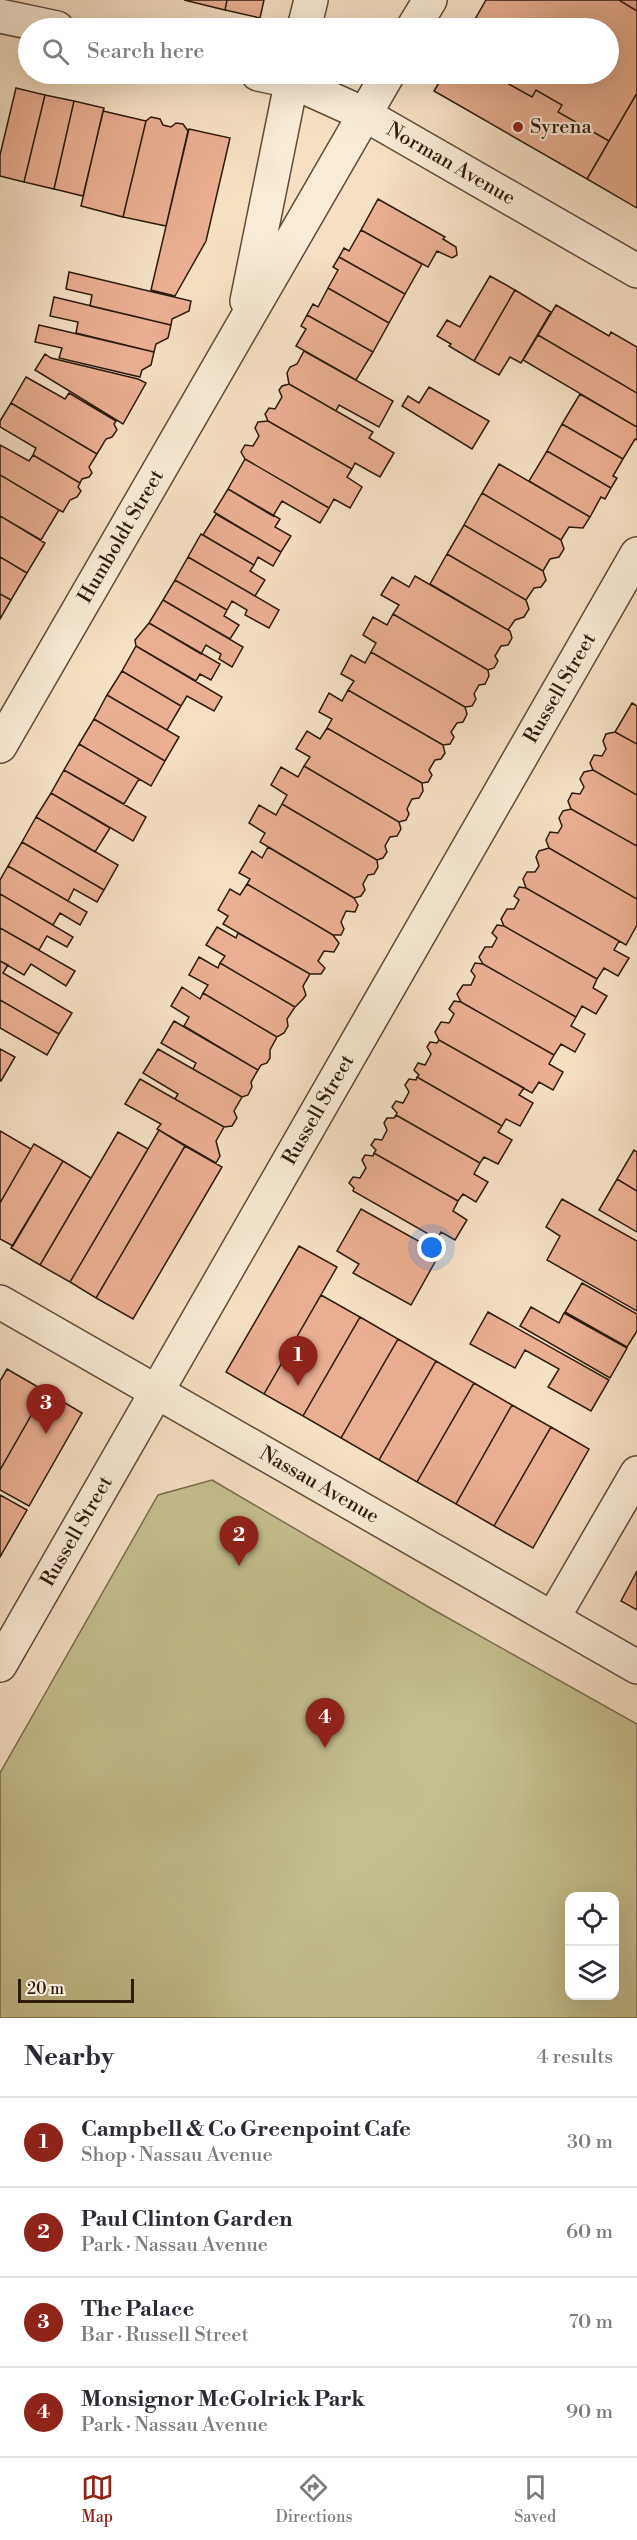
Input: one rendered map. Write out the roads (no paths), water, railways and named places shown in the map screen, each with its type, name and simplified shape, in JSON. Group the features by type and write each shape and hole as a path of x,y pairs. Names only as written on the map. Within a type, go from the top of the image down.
{"street":[{"path":"306,18 310,0"},
{"path":"419,18 430,0"},
{"path":"0,16 18,20"},
{"name":"Humboldt Street","path":"242,327 291,84"},
{"name":"Norman Avenue","path":"306,84 364,114 637,270"},
{"name":"Humboldt Street","path":"0,746 382,84"},
{"name":"Russell Street","path":"0,1665 637,554"},
{"name":"Nassau Avenue","path":"0,1302 637,1667"},
{"path":"554,1618 637,1473"}],"place":[{"name":"Syrena","path":"518,127"},
{"name":"Campbell & Co Greenpoint Cafe","path":"298,1386"},
{"name":"The Palace","path":"46,1434"},
{"name":"Paul Clinton Garden","path":"239,1566"},
{"name":"Monsignor McGolrick Park","path":"325,1748"}]}
